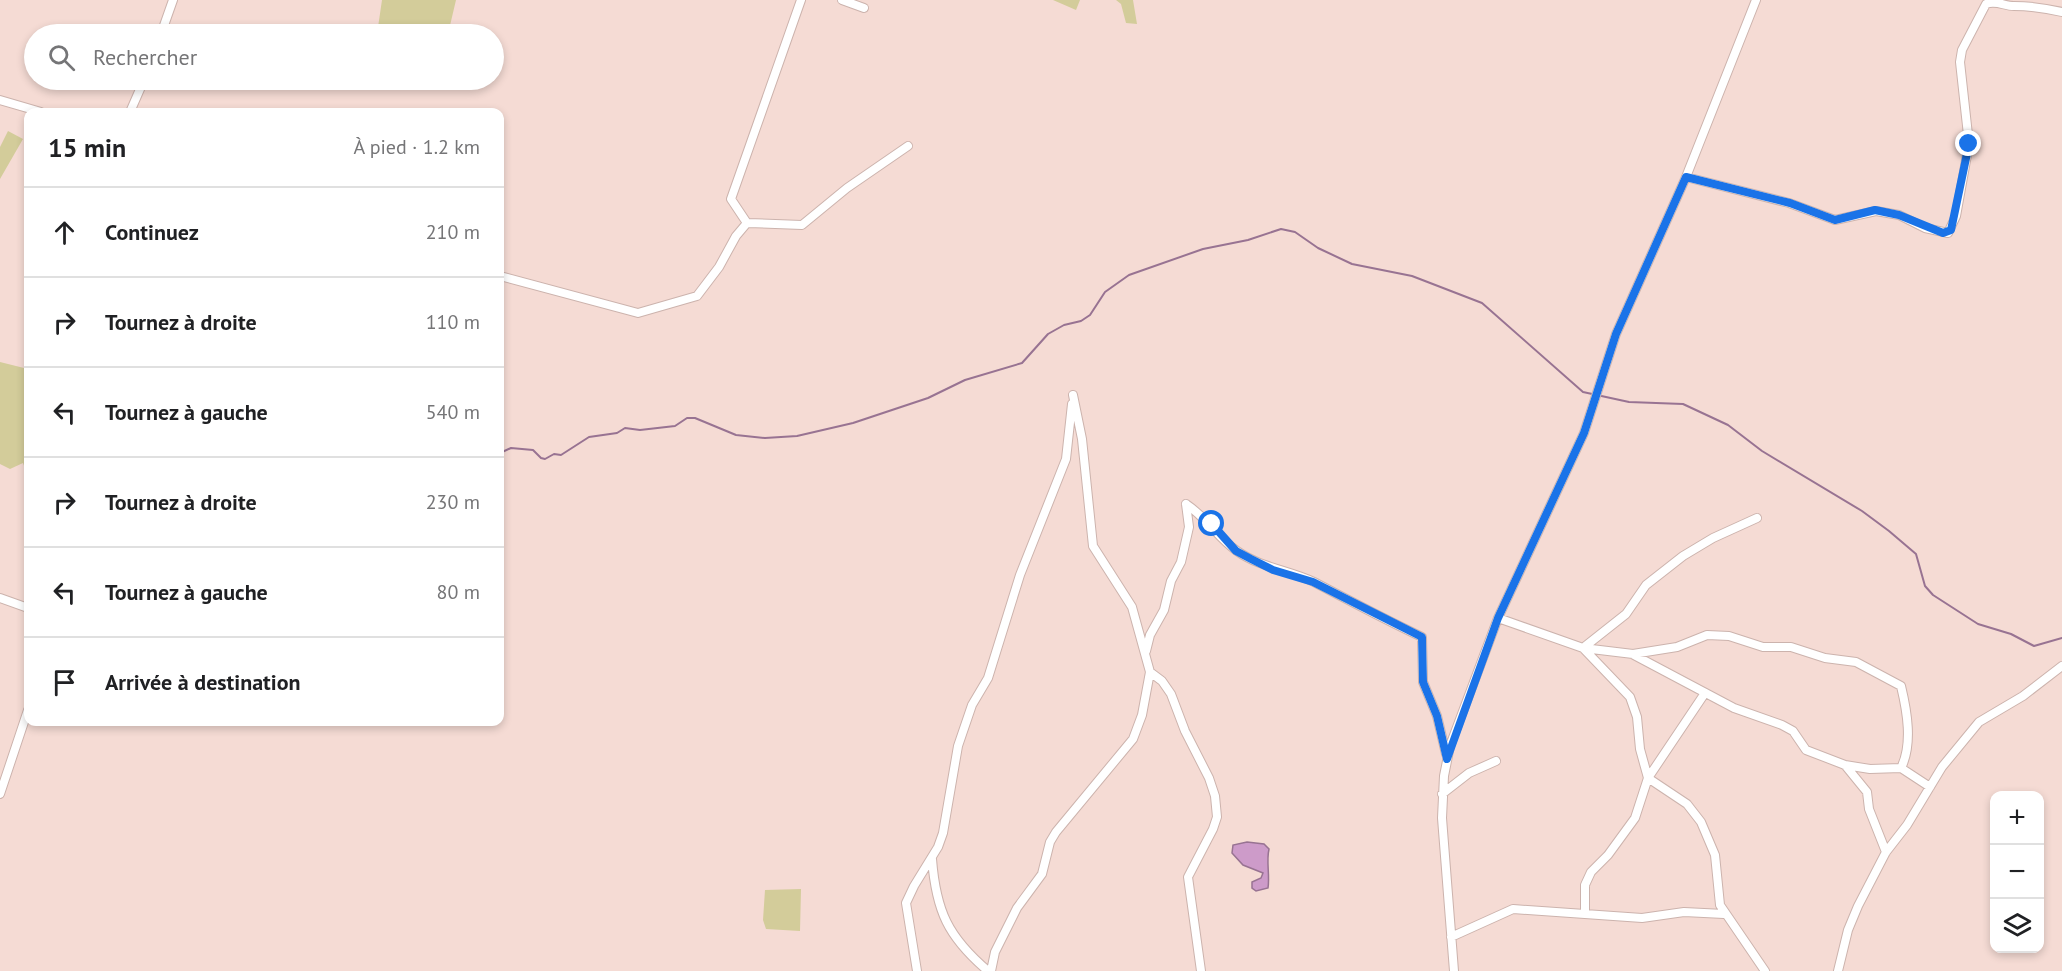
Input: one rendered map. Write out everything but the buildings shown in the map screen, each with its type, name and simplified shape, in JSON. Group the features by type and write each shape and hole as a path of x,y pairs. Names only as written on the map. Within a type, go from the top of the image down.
{"street":[{"path":"165,24 173,0"},
{"path":"747,223 731,199 801,0"},
{"path":"842,0 864,8"},
{"path":"1454,971 1442,794 1447,759 1498,618 1584,433 1616,334 1686,177 1756,0"},
{"path":"1686,177 1790,203 1835,220 1875,210 1899,215 1925,228 1948,232 1956,216 1969,144 1960,62 1962,50 1986,4 1992,2 2013,6 2039,6 2062,12"},
{"path":"132,108 140,90"},
{"path":"0,100 27,108"},
{"path":"747,223 802,225 847,188 908,146"},
{"path":"504,277 638,313 697,296 747,223"},
{"path":"917,971 906,903 932,859 948,815 953,762 969,712 988,678 1020,575 1066,459 1073,395 1082,440 1093,546 1132,607 1150,672 1142,716 1133,739 1056,832 1050,842 1042,874 1017,908 995,952 990,971"},
{"path":"1145,652 1150,635 1164,610 1171,581 1180,562 1189,527 1186,504 1199,512 1236,551 1273,570 1313,582 1422,637 1423,682 1437,716 1447,759"},
{"path":"1583,648 1626,614 1646,585 1683,556 1713,538 1757,518"},
{"path":"0,598 24,607"},
{"path":"1498,618 1583,648 1633,654 1677,647 1707,635 1719,635 1763,647 1791,647 1825,658 1856,663 1901,686 1906,708 1906,758 1901,768"},
{"path":"1583,648 1629,697 1637,717 1640,749 1648,778 1688,804 1701,822 1713,847 1717,900 1724,914 1740,932 1765,971"},
{"path":"1633,654 1751,716 1782,725 1793,732 1806,750 1845,765 1870,770 1901,768 1930,788"},
{"path":"1838,971 1855,914 1886,852 1942,767 1979,722 2023,696 2062,666"},
{"path":"1150,672 1162,681 1170,694 1215,796 1217,817 1188,878 1201,971"},
{"path":"1585,912 1587,879 1635,818 1648,778 1705,693"},
{"path":"0,794 24,722"},
{"path":"1442,794 1469,773 1496,761"},
{"path":"1845,765 1868,792 1869,809 1886,852"},
{"path":"932,859 933,881 947,927 990,971"},
{"path":"1451,937 1513,909 1585,912 1642,918 1683,912 1724,914"}],"shaded area":[{"path":"382,0 456,0 450,24 378,24"},
{"path":"1053,0 1080,0 1076,10"},
{"path":"1116,0 1133,0 1137,24 1126,23 1121,4"},
{"path":"8,131 23,139 0,179 0,147"},
{"path":"0,362 24,368 24,466 23,463 10,469 0,464"},
{"path":"1247,842 1264,844 1269,849 1268,888 1256,891 1252,888 1252,882 1261,878 1263,873 1243,865 1232,853 1233,845"},
{"path":"801,889 800,931 766,929 763,920 765,890"}],"waterway":[{"path":"504,451 511,448 533,450 545,459 554,454 561,455 589,437 617,433 625,428 640,430 675,426 687,418 695,418 736,435 765,438 797,436 853,423 928,398 965,380 1022,363 1048,334 1090,315 1105,292 1129,275 1203,249 1248,240 1281,229 1295,232 1318,248 1352,264 1412,276 1482,303 1583,392 1629,402 1683,404 1728,425 1762,451 1862,511 1889,531 1916,554 1925,586 1933,595 1978,624 2011,634 2034,646 2062,638"}],"route":[{"path":"1212,524 1236,551 1262,565 1313,582 1422,637 1423,682 1437,716 1447,759 1498,618 1584,433 1616,334 1686,177 1790,203 1835,220 1855,213 1875,210 1899,215 1925,228 1943,233 1951,230 1956,216 1969,144"}]}
